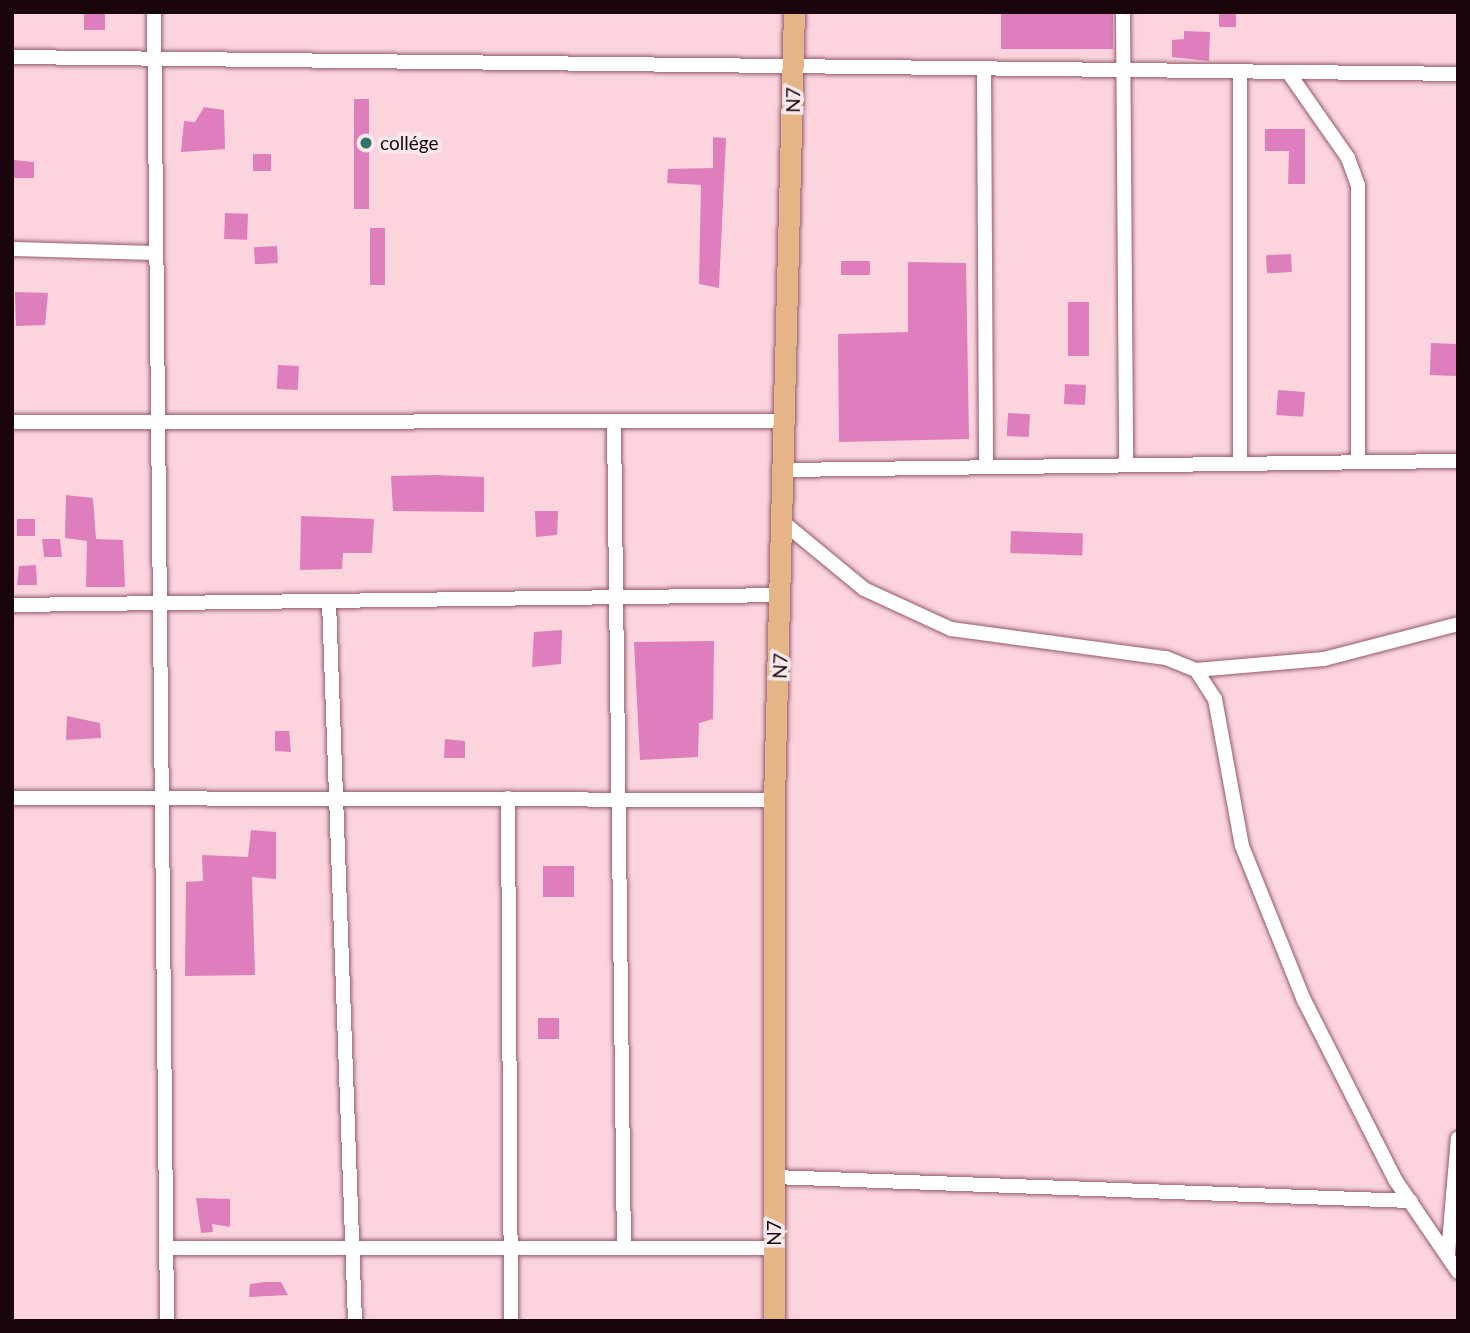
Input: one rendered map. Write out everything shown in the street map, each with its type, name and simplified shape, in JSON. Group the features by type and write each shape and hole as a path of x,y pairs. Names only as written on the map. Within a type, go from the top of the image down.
{"main road":[{"name":"N7","path":"774,1321 774,800 783,595 794,12"}],"street":[{"path":"154,12 167,1321"},
{"path":"1123,12 1126,465"},
{"path":"12,57 1458,74"},
{"path":"984,69 986,467"},
{"path":"1240,72 1240,464"},
{"path":"1288,72 1348,158 1358,185 1358,462"},
{"path":"12,249 156,253"},
{"path":"614,421 624,1248"},
{"path":"12,422 785,421"},
{"path":"784,470 1458,461"},
{"path":"784,523 864,589 951,629 1166,659 1196,670 1324,659 1458,624"},
{"path":"12,605 329,602 616,595 783,595"},
{"path":"329,602 355,1321"},
{"path":"1196,670 1214,699 1242,846 1299,987 1411,1201 1458,1272"},
{"path":"12,798 774,800"},
{"path":"509,798 512,1321"},
{"path":"1448,1254 1458,1138"},
{"path":"774,1177 1411,1201"},
{"path":"167,1248 774,1248"}],"building":[{"path":"84,12 105,12 105,30 84,30"},
{"path":"1001,12 1113,12 1113,49 1001,49"},
{"path":"1219,12 1236,12 1236,27 1219,27"},
{"path":"1184,31 1210,32 1209,61 1172,57 1172,40 1184,39"},
{"path":"354,99 369,99 369,209 354,209"},
{"path":"204,107 224,110 225,149 181,152 184,121 195,122"},
{"path":"1265,129 1305,129 1305,184 1288,184 1289,151 1265,151"},
{"path":"713,137 726,138 719,288 699,284 701,185 667,183 668,169 713,168"},
{"path":"253,154 271,154 271,171 253,171"},
{"path":"13,160 34,162 34,178 12,178"},
{"path":"225,213 248,214 247,240 224,239"},
{"path":"370,228 385,228 385,285 370,285"},
{"path":"277,246 278,263 255,264 254,247"},
{"path":"1291,254 1292,272 1267,273 1266,255"},
{"path":"841,261 870,261 870,275 841,275"},
{"path":"908,262 966,263 969,439 839,442 838,334 908,332"},
{"path":"15,292 48,293 45,325 16,326"},
{"path":"1068,302 1089,302 1089,356 1068,356"},
{"path":"1431,343 1458,344 1457,376 1430,375"},
{"path":"278,365 299,366 298,390 277,389"},
{"path":"1065,384 1086,385 1085,405 1064,404"},
{"path":"1278,390 1305,392 1303,417 1276,415"},
{"path":"1008,413 1030,414 1029,437 1007,436"},
{"path":"391,476 484,477 484,512 393,511"},
{"path":"66,495 93,498 96,539 123,540 125,587 86,587 87,541 65,538"},
{"path":"535,511 558,511 557,535 536,537"},
{"path":"301,516 374,519 372,553 343,553 342,569 300,570"},
{"path":"17,519 35,519 35,536 17,536"},
{"path":"1011,531 1083,534 1082,555 1010,553"},
{"path":"42,539 60,539 62,557 44,557"},
{"path":"36,565 37,585 17,585 19,566"},
{"path":"562,630 561,664 532,667 534,632"},
{"path":"714,641 713,719 699,723 698,757 640,760 634,642"},
{"path":"67,716 100,723 101,738 66,740"},
{"path":"275,731 289,731 291,752 275,751"},
{"path":"445,739 465,741 465,758 444,758"},
{"path":"251,830 276,832 276,879 252,877 255,975 185,976 186,882 203,881 202,855 248,857"},
{"path":"543,866 574,866 574,897 543,897"},
{"path":"538,1018 559,1018 559,1039 538,1039"},
{"path":"196,1198 230,1199 230,1227 212,1224 213,1232 201,1233"},
{"path":"281,1282 288,1295 249,1297 250,1284"}],"place":[{"name":"collége","path":"366,143"}]}
